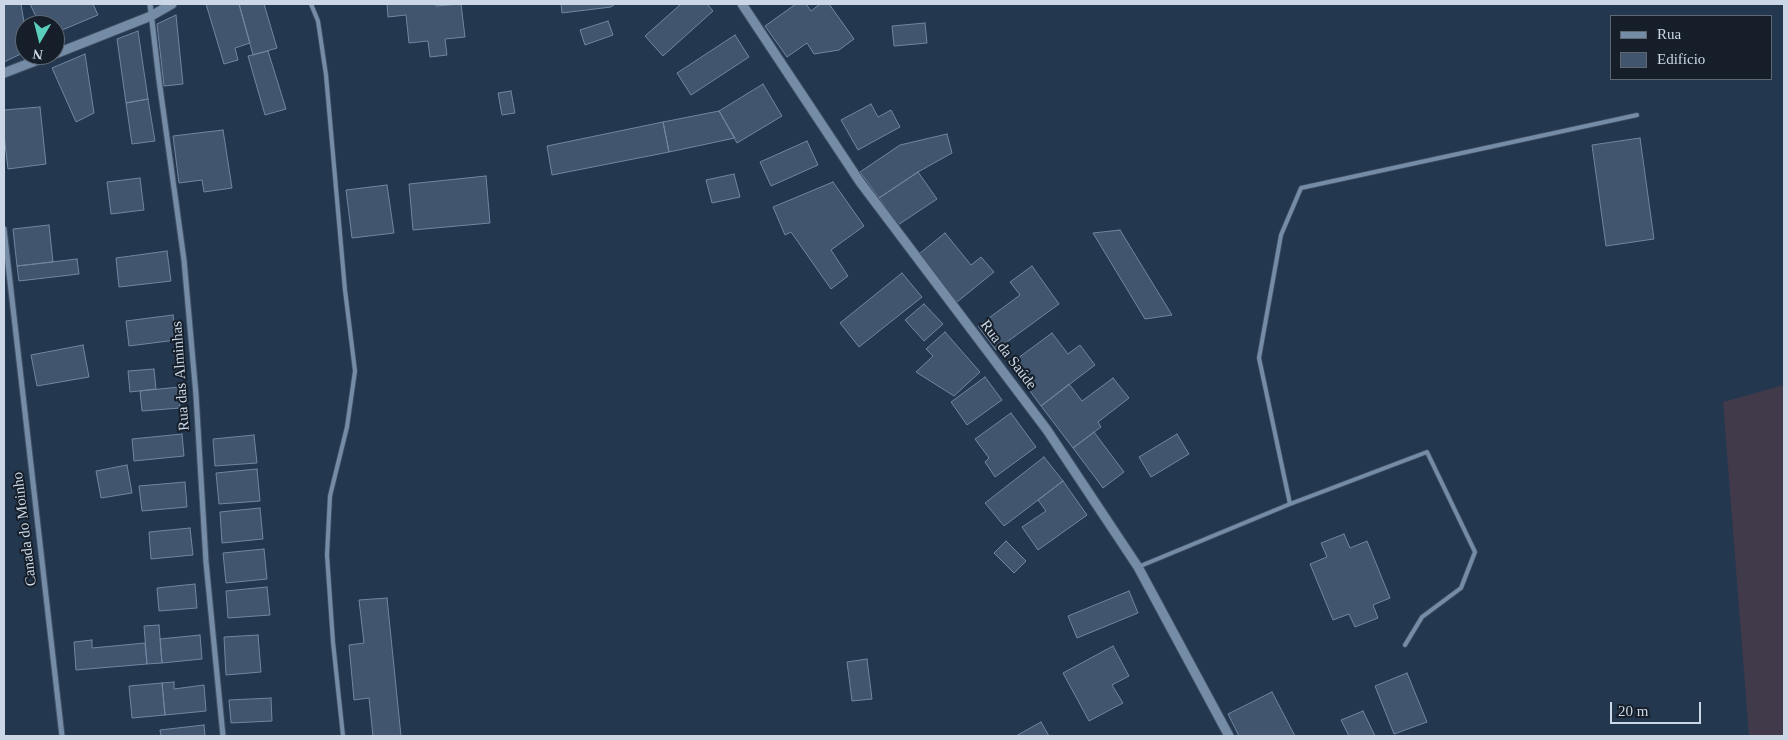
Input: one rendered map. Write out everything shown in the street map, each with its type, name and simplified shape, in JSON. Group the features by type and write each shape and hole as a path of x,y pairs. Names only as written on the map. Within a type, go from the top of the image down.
{"street":[{"name":"Rua das Alminhas","path":"150,4 158,80 184,260 196,395 206,562 223,736"},
{"path":"65,50 151,16 172,4"},
{"name":"Rua da Saúde","path":"742,4 860,182 1047,430 1138,567 1230,736"},
{"path":"4,73 25,65"},
{"name":"Canada do Moinho","path":"4,230 62,736"}],"lane":[{"path":"311,4 318,21 326,74 345,290 355,371 347,427 330,496 328,545 333,642 343,736"},
{"path":"1290,504 1259,358 1281,235 1301,188 1637,115"},
{"path":"1138,567 1290,504 1427,452 1475,552 1461,588 1422,617 1405,646"}],"shaded area":[{"path":"1784,385 1784,736 1749,736 1723,402"}],"building":[{"path":"4,4 21,4 23,15 15,15 15,57 4,62"},
{"path":"30,4 93,4 98,15 65,29 65,15 35,15"},
{"path":"206,4 239,4 250,43 235,48 238,60 224,64"},
{"path":"239,4 264,4 277,48 253,55"},
{"path":"387,4 436,4 436,6 461,4 465,37 445,39 447,55 430,57 428,41 409,43 406,15 388,17"},
{"path":"561,4 615,4 611,7 562,13"},
{"path":"681,4 707,4 713,11 663,56 645,36"},
{"path":"796,4 806,4 811,11 820,4 829,4 854,39 839,50 814,54 807,43 787,57 765,26"},
{"path":"176,15 183,84 164,86 157,24"},
{"path":"608,21 613,35 585,45 580,30"},
{"path":"925,23 927,43 894,46 892,26"},
{"path":"138,31 148,99 126,103 117,39"},
{"path":"735,35 749,57 691,95 677,73"},
{"path":"268,51 286,109 265,115 248,56"},
{"path":"85,54 94,113 76,122 52,68 65,65 65,62"},
{"path":"763,84 782,116 737,143 719,111"},
{"path":"511,91 515,113 502,115 498,93"},
{"path":"148,99 155,141 132,144 126,103"},
{"path":"871,104 878,117 891,110 900,127 858,150 841,120"},
{"path":"40,107 46,164 8,169 4,135 4,110"},
{"path":"719,111 735,138 669,152 663,122"},
{"path":"663,122 669,152 552,175 547,146"},
{"path":"223,130 232,188 204,192 202,180 179,183 173,136"},
{"path":"947,134 952,153 918,172 879,198 860,172 900,145"},
{"path":"1640,138 1654,239 1606,246 1592,145"},
{"path":"807,141 818,165 771,186 760,162"},
{"path":"918,172 937,199 898,225 879,198"},
{"path":"734,174 740,197 712,203 706,180"},
{"path":"486,176 490,223 413,230 409,184"},
{"path":"140,178 144,210 111,214 107,182"},
{"path":"833,182 864,226 831,250 848,276 831,289 791,232 785,235 773,207"},
{"path":"387,185 394,233 352,238 346,190"},
{"path":"49,225 53,262 17,266 13,229"},
{"path":"1120,230 1172,315 1145,319 1093,233"},
{"path":"945,233 971,265 981,257 994,272 957,302 919,254"},
{"path":"167,251 171,281 119,287 116,258"},
{"path":"77,259 79,274 19,281 17,266"},
{"path":"1032,266 1059,304 996,350 978,326 1020,295 1010,282"},
{"path":"902,273 922,297 859,347 840,323"},
{"path":"924,304 943,324 924,341 905,320"},
{"path":"173,315 176,340 129,346 126,321"},
{"path":"945,332 980,372 954,396 916,372 933,356 926,349"},
{"path":"1052,333 1068,354 1080,345 1095,365 1041,406 1010,364"},
{"path":"83,345 89,377 37,386 31,355"},
{"path":"154,369 156,389 130,392 128,371"},
{"path":"985,377 1002,400 967,425 951,402"},
{"path":"1113,378 1129,398 1098,422 1101,427 1073,448 1041,406 1069,384 1082,401"},
{"path":"179,387 180,408 142,411 140,391"},
{"path":"1011,413 1036,447 995,477 985,462 989,458 975,439"},
{"path":"1094,432 1124,472 1103,488 1073,448"},
{"path":"182,434 184,456 134,461 132,439"},
{"path":"1177,434 1189,454 1151,477 1139,457"},
{"path":"254,435 257,463 215,466 213,439"},
{"path":"1044,457 1063,481 1004,526 985,503"},
{"path":"127,465 132,493 101,498 96,471"},
{"path":"257,469 260,501 219,504 216,473"},
{"path":"1063,481 1087,515 1038,550 1022,527 1046,511 1038,500"},
{"path":"185,482 187,507 142,511 139,486"},
{"path":"260,508 263,539 222,543 220,512"},
{"path":"190,528 193,555 151,559 149,532"},
{"path":"1344,534 1350,548 1367,541 1390,598 1373,605 1378,618 1355,627 1349,614 1333,620 1310,564 1327,557 1321,543"},
{"path":"1006,541 1026,561 1014,573 994,553"},
{"path":"264,549 267,579 226,583 223,553"},
{"path":"195,584 197,608 159,611 157,588"},
{"path":"267,587 270,615 228,618 226,591"},
{"path":"1129,591 1138,613 1077,638 1068,616"},
{"path":"387,598 401,736 373,736 369,698 354,700 349,645 364,643 359,600"},
{"path":"159,625 162,663 147,664 144,626"},
{"path":"200,635 202,659 162,663 160,639"},
{"path":"258,635 261,672 226,675 224,637"},
{"path":"92,640 92,648 145,643 147,664 76,670 74,642"},
{"path":"1113,646 1129,676 1112,685 1123,703 1089,721 1063,673"},
{"path":"867,659 872,699 852,701 847,662"},
{"path":"1407,673 1427,722 1394,734 1375,686"},
{"path":"174,682 174,689 204,685 206,711 165,715 162,683"},
{"path":"162,683 165,715 132,718 129,686"},
{"path":"1272,692 1295,736 1239,736 1228,714"},
{"path":"271,698 272,721 231,723 229,700"},
{"path":"1363,711 1375,736 1349,736 1341,720"},
{"path":"1041,722 1049,736 1016,736"},
{"path":"204,725 205,736 161,736 160,730"}]}
